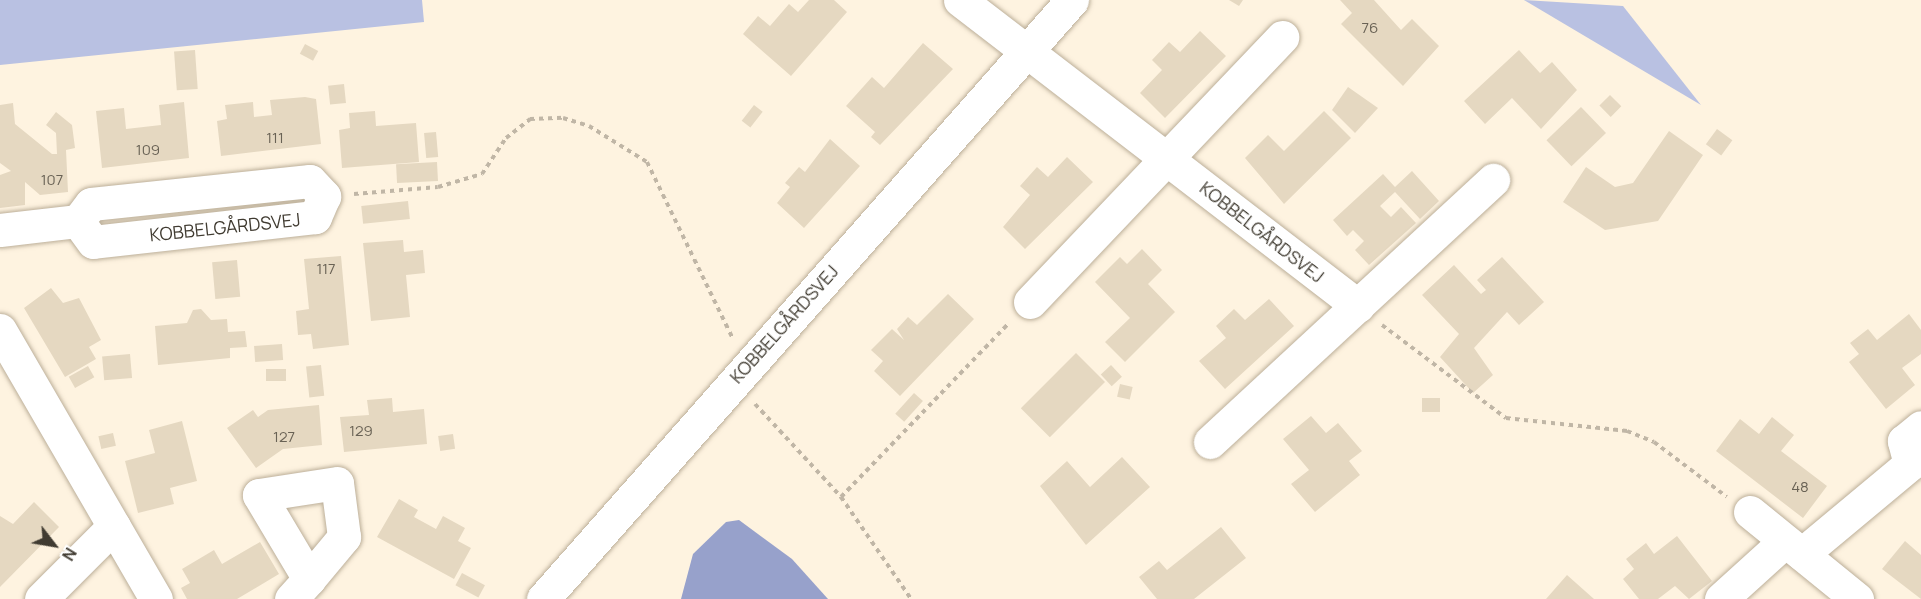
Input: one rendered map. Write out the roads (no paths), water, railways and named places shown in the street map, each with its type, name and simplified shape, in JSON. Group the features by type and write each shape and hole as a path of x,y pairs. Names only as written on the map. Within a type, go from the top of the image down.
{"street":[{"name":"KOBBELGÅRDSVEJ","path":"960,0 1358,306"},
{"name":"KOBBELGÅRDSVEJ","path":"543,599 1072,0"},
{"path":"1030,302 1282,37"},
{"path":"1210,441 1493,180"},
{"name":"KOBBELGÅRDSVEJ","path":"0,230 78,221 91,204 310,181 324,196"},
{"path":"0,330 156,599"},
{"path":"1721,599 1915,466 1904,441 1921,427"},
{"path":"1750,512 1857,599"},
{"path":"41,599 114,526"}]}
